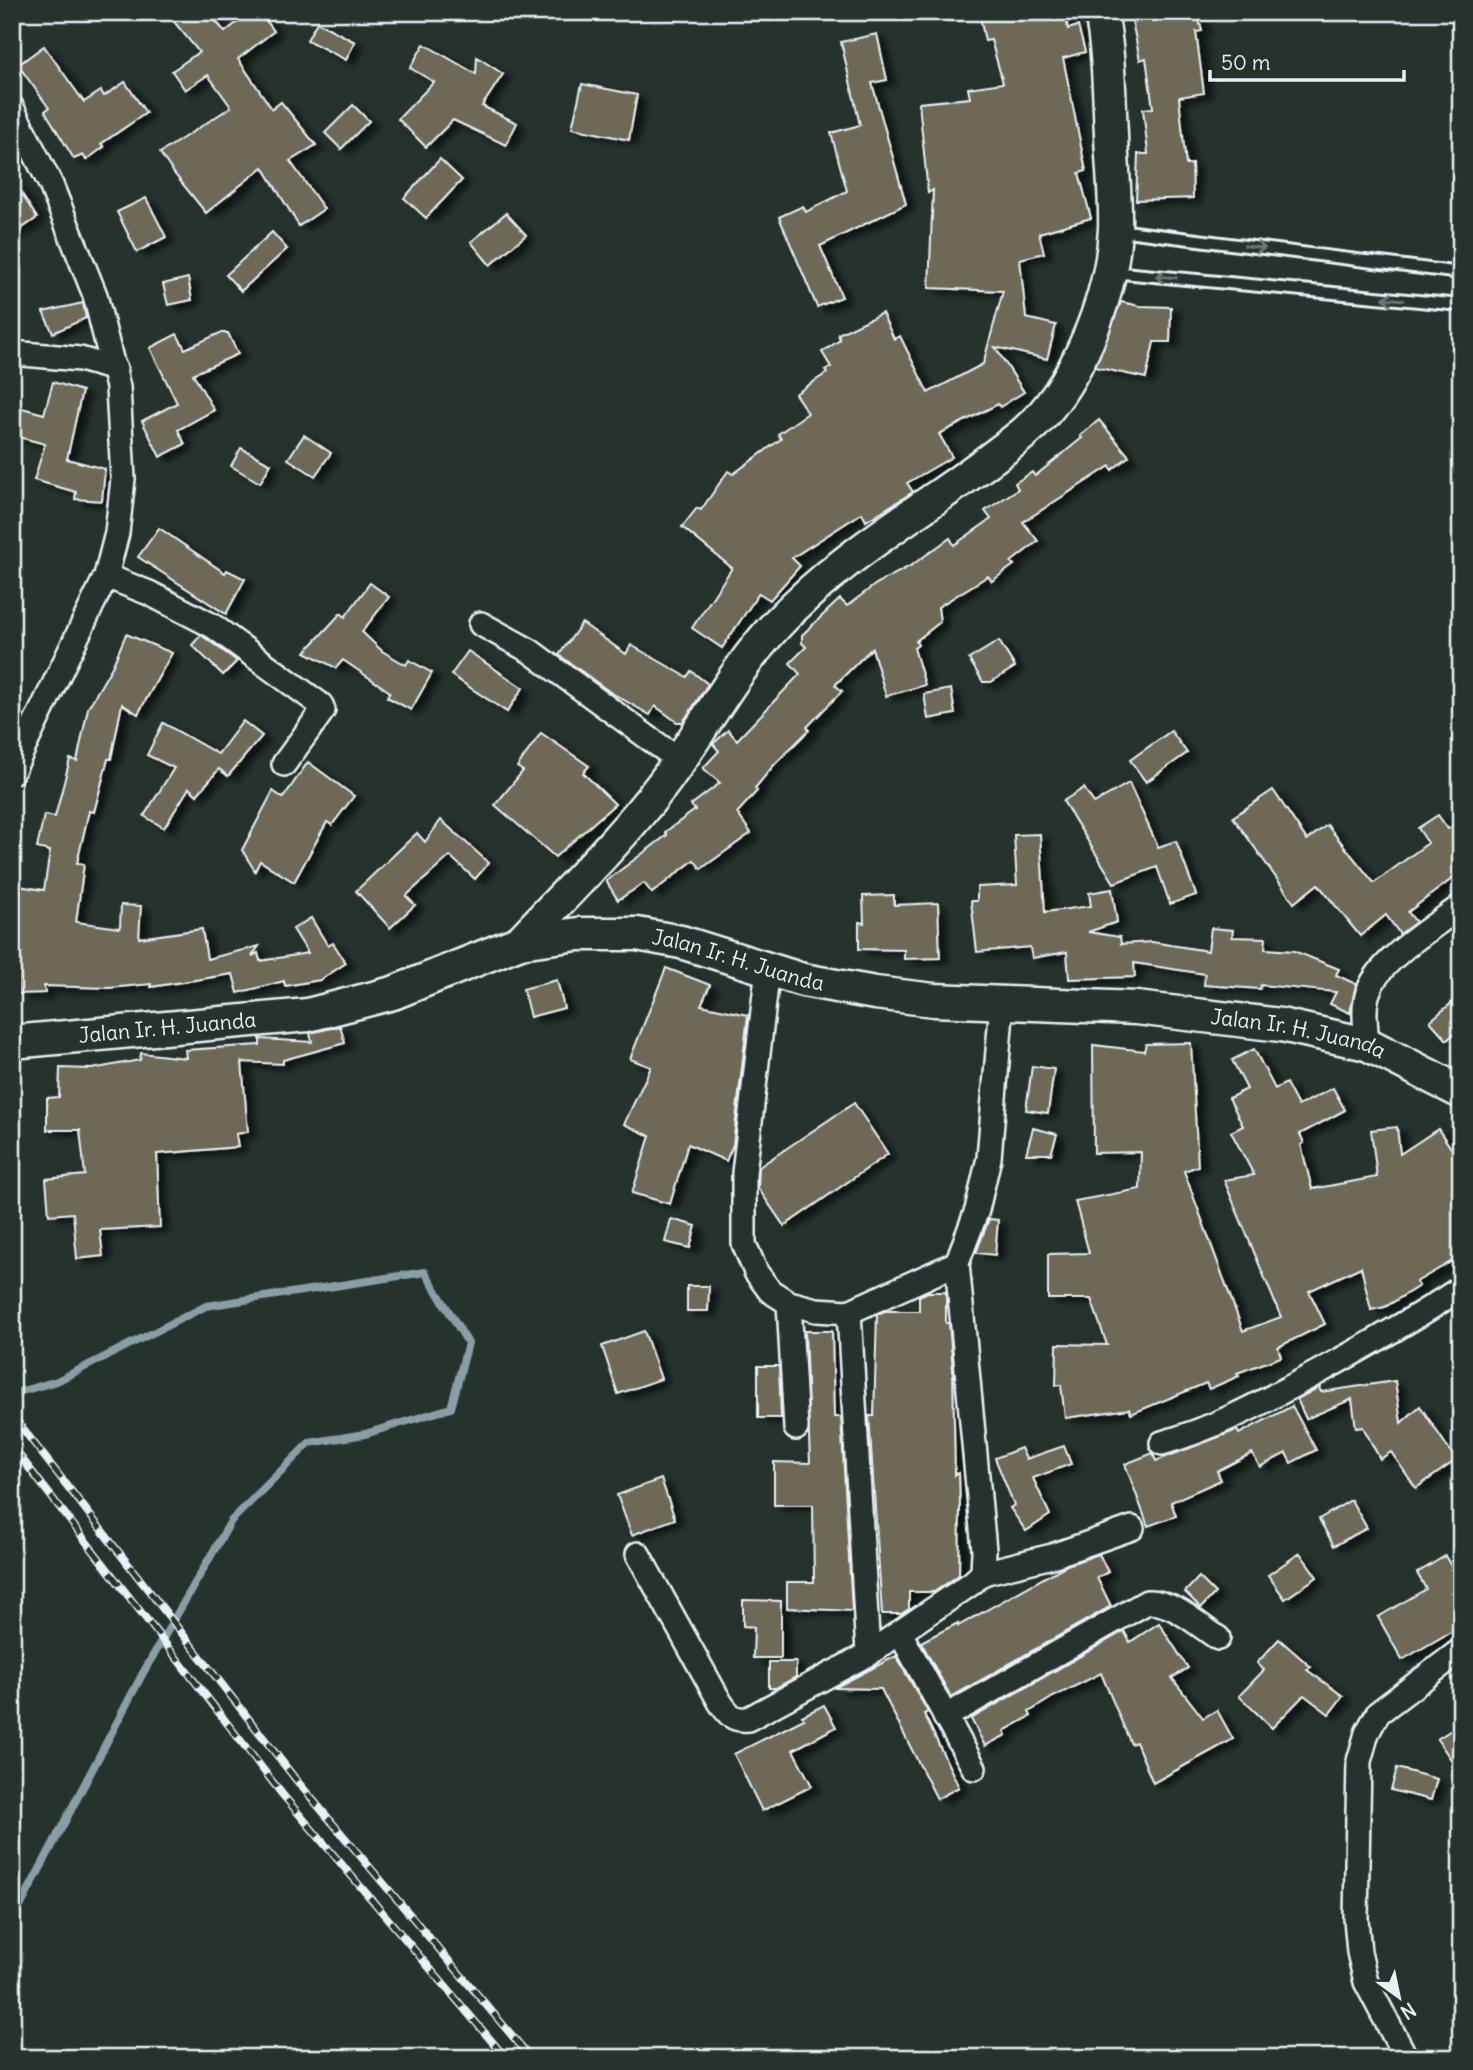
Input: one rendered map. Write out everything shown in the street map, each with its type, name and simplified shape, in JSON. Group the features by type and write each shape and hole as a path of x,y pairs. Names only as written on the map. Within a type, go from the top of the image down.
{"street":[{"path":"520,942 640,813 680,761 755,650 803,597 855,555 1023,433 1043,414 1067,383 1088,343 1108,271 1115,230 1110,77 1101,12"},
{"path":"12,108 38,156 95,295 115,369 122,435 123,479 117,533 106,576 12,772"},
{"path":"12,353 79,359 115,369"},
{"path":"106,576 149,593 213,626 321,705 323,710 284,764"},
{"path":"481,624 530,651 680,761"},
{"path":"1367,1044 1365,1003 1378,974 1461,906"},
{"name":"Jalan Ir. H. Juanda","path":"12,1042 308,1015 405,989 520,942 578,934 637,934 681,942 803,979 874,993 1002,1003 1147,1009 1281,1025 1367,1044 1457,1083"},
{"path":"768,968 744,1173 744,1244 756,1272 770,1291 789,1303 816,1310 849,1312 957,1263"},
{"path":"983,1573 984,1550 957,1263 977,1210 989,1158 1002,1003"},
{"path":"1161,1443 1210,1429 1269,1399 1405,1325 1461,1288"},
{"path":"789,1303 796,1428"},
{"path":"849,1312 868,1654"},
{"path":"638,1554 720,1702 729,1715 737,1720 748,1719 868,1654 983,1573 1052,1556 1132,1528"},
{"path":"945,1717 1147,1602 1160,1602 1175,1609 1218,1638"},
{"path":"900,1633 974,1768"},
{"path":"1406,2058 1366,1982 1359,1952 1356,1905 1359,1761 1367,1733 1378,1713 1461,1650"}],"lane":[{"path":"1115,230 1461,272"},
{"path":"1108,271 1461,305"}],"building":[{"path":"166,12 208,12 225,32 250,12 260,12 274,31 238,59 272,109 281,102 316,145 290,161 324,209 299,226 263,167 206,213 173,172 160,153 231,107 208,75 185,90 172,71 199,52"},
{"path":"979,12 1065,12 1068,29 1078,26 1085,52 1063,58 1086,171 1079,173 1091,218 1039,233 1044,253 1020,259 1026,318 1056,325 1047,359 995,347 1024,392 1000,407 998,404 939,434 952,457 907,483 913,492 866,521 862,513 792,558 800,566 770,600 759,593 722,648 692,628 732,568 682,527 697,508 701,510 728,471 733,474 781,439 778,434 808,413 795,394 827,373 825,370 831,367 822,352 840,340 838,334 882,313 894,339 900,336 928,393 983,364 1003,291 929,288 933,190 928,193 919,103 970,98 968,88 1003,83 991,40 985,41"},
{"path":"1177,12 1197,12 1202,31 1196,32 1204,93 1179,97 1186,165 1192,164 1193,198 1136,200 1138,154 1148,154 1143,109 1153,108 1146,58 1140,60 1132,21"},
{"path":"317,22 355,42 346,60 307,40"},
{"path":"877,34 887,80 872,83 906,204 820,246 842,297 817,307 779,217 803,206 806,212 847,191 831,133 860,125 841,42"},
{"path":"424,44 476,74 477,57 503,74 482,106 517,123 506,145 453,120 426,147 398,119 434,82 410,68"},
{"path":"44,46 84,102 101,91 104,96 125,82 146,113 101,144 104,147 86,160 83,155 74,159 45,111 49,108 18,65"},
{"path":"582,84 637,95 629,140 572,128"},
{"path":"353,105 369,121 341,149 325,133"},
{"path":"440,159 462,180 426,218 404,198"},
{"path":"12,178 37,218 12,235"},
{"path":"146,198 166,237 137,252 117,212"},
{"path":"506,213 526,235 490,265 471,242"},
{"path":"272,232 287,249 241,291 226,275"},
{"path":"188,278 192,300 168,305 163,284"},
{"path":"1121,302 1171,307 1170,342 1154,342 1146,378 1095,367"},
{"path":"83,303 86,318 53,333 43,312"},
{"path":"220,333 228,333 238,354 193,374 214,410 178,430 185,444 160,457 142,421 177,403 150,348 177,334 185,349"},
{"path":"53,382 82,391 67,459 105,469 102,501 75,499 76,492 34,480 45,444 15,436 22,408 44,414"},
{"path":"1099,420 1129,456 1112,470 1110,466 1023,522 1038,541 1011,562 1014,565 992,581 988,576 938,607 940,622 916,641 918,645 914,648 925,685 886,696 872,648 835,685 842,691 774,765 755,788 757,791 737,813 751,833 701,869 694,860 652,893 644,883 618,900 606,881 667,835 665,832 695,810 691,805 720,783 703,768 719,751 713,744 728,730 737,740 800,674 790,663 806,647 802,643 802,635 840,599 847,606 876,584 912,565 950,538 954,545 991,519 985,511 1018,489 1015,483 1032,472 1035,476 1082,438 1080,436"},
{"path":"304,435 331,453 315,476 288,459"},
{"path":"241,448 271,464 260,483 231,466"},
{"path":"159,528 225,573 227,570 245,579 226,614 138,557"},
{"path":"370,583 389,597 362,632 382,651 406,665 409,660 432,673 411,710 387,697 390,692 343,660 336,668 305,652 341,613 345,617"},
{"path":"582,623 626,654 631,645 687,677 691,671 708,684 683,722 677,722 655,706 650,715 610,692 559,655"},
{"path":"126,634 172,653 138,714 122,704 111,759 108,759 94,812 89,811 77,863 84,864 76,922 120,928 121,905 141,906 139,938 202,929 207,959 259,946 252,956 258,953 260,961 308,953 293,929 311,918 328,946 333,943 346,963 320,980 285,986 284,981 238,993 233,974 151,987 151,984 109,988 44,986 45,993 18,994 16,949 12,949 12,885 44,890 50,851 37,848 44,815 55,817 70,759 77,761 88,708 113,665"},
{"path":"201,635 237,661 223,675 192,645"},
{"path":"999,641 1015,667 991,682 983,682 969,659"},
{"path":"468,651 523,688 507,712 451,675"},
{"path":"951,689 955,714 928,719 924,694"},
{"path":"243,721 262,736 228,776 219,769 197,795 189,788 164,828 144,816 174,768 147,755 163,723 218,754"},
{"path":"1171,731 1187,753 1146,782 1130,760"},
{"path":"541,733 589,766 583,773 615,804 555,857 495,805 523,771 517,767"},
{"path":"308,762 354,796 332,825 327,822 294,882 260,861 255,871 242,850 273,791 283,798"},
{"path":"1129,783 1158,847 1176,841 1196,895 1170,904 1157,867 1114,883 1063,801 1084,788 1094,803"},
{"path":"1273,790 1307,840 1327,825 1374,883 1428,843 1418,828 1438,815 1448,829 1461,821 1461,872 1408,912 1416,922 1400,934 1386,915 1360,936 1318,884 1294,903 1233,817"},
{"path":"441,820 489,863 475,879 450,856 406,896 415,905 390,928 356,891 417,833 425,842"},
{"path":"1040,834 1045,912 1091,906 1089,893 1112,889 1117,922 1088,932 1120,937 1121,944 1152,942 1208,951 1211,928 1233,930 1232,937 1266,938 1265,949 1294,951 1339,969 1336,975 1356,984 1350,1013 1330,1004 1336,992 1261,985 1260,989 1204,985 1205,974 1134,963 1135,977 1069,979 1067,952 1032,958 1030,947 977,952 971,901 977,901 977,887 1017,885 1014,835"},
{"path":"894,895 894,905 938,903 940,958 904,959 904,950 859,949 859,922 864,923 863,896"},
{"path":"666,968 710,985 701,1005 748,1015 733,1145 726,1161 688,1144 670,1204 632,1193 650,1136 624,1124 651,1067 630,1059"},
{"path":"557,980 564,1008 530,1017 523,989"},
{"path":"1461,995 1461,1028 1447,1040 1430,1021"},
{"path":"340,1026 345,1043 283,1060 283,1064 242,1062 248,1132 236,1134 238,1147 157,1154 160,1227 100,1230 103,1256 77,1259 73,1213 49,1215 46,1179 85,1175 80,1130 47,1130 47,1098 59,1097 60,1068 92,1069 140,1060 141,1053 186,1058 185,1050 260,1045 260,1039 312,1042 310,1033"},
{"path":"1191,1043 1198,1166 1184,1171 1243,1331 1281,1317 1224,1180 1254,1175 1231,1132 1243,1126 1229,1098 1247,1089 1232,1060 1254,1049 1275,1089 1286,1083 1298,1106 1333,1088 1345,1110 1300,1134 1312,1189 1377,1177 1371,1130 1397,1127 1400,1154 1438,1129 1461,1163 1461,1256 1416,1282 1419,1286 1385,1307 1371,1310 1361,1267 1309,1291 1325,1324 1278,1347 1281,1357 1237,1373 1239,1376 1209,1389 1206,1383 1131,1414 1129,1409 1065,1418 1061,1385 1056,1385 1057,1344 1107,1345 1091,1299 1048,1299 1048,1254 1089,1253 1075,1201 1140,1189 1141,1152 1094,1153 1093,1045 1144,1051 1146,1044"},
{"path":"1032,1066 1054,1069 1048,1113 1026,1110"},
{"path":"854,1103 888,1154 784,1226 758,1188 759,1167"},
{"path":"1033,1128 1057,1134 1051,1154 1026,1154"},
{"path":"671,1219 696,1226 690,1248 665,1242"},
{"path":"989,1219 998,1220 995,1255 976,1253"},
{"path":"687,1286 709,1286 708,1311 687,1311"},
{"path":"928,1292 946,1292 946,1323 949,1323 953,1370 955,1475 959,1473 959,1575 934,1592 909,1592 909,1609 901,1614 882,1614 869,1416 874,1416 877,1314 885,1311 919,1311 919,1296"},
{"path":"644,1331 661,1379 618,1394 602,1346"},
{"path":"805,1331 832,1331 834,1417 841,1417 852,1611 787,1608 787,1582 814,1582 813,1505 774,1505 774,1462 810,1463"},
{"path":"758,1366 779,1366 781,1418 758,1418"},
{"path":"1395,1381 1401,1423 1420,1406 1456,1460 1416,1488 1391,1452 1380,1459 1363,1427 1356,1428 1352,1399 1306,1419 1297,1399 1319,1387 1321,1392"},
{"path":"1292,1406 1316,1450 1291,1463 1286,1453 1260,1467 1252,1453 1217,1471 1221,1480 1171,1502 1176,1516 1148,1526 1125,1464 1153,1453 1156,1461 1237,1430 1239,1434"},
{"path":"1064,1446 1071,1464 1033,1478 1050,1515 1026,1531 1010,1508 1014,1505 995,1458 1021,1448 1026,1459"},
{"path":"661,1479 675,1519 632,1535 617,1495"},
{"path":"1351,1500 1367,1528 1334,1546 1319,1519"},
{"path":"1300,1553 1317,1577 1285,1599 1268,1575"},
{"path":"1099,1554 1108,1572 1097,1578 1111,1606 951,1697 921,1642 958,1623 958,1626 1067,1565"},
{"path":"1445,1556 1461,1582 1461,1626 1402,1660 1378,1617 1426,1589 1417,1573"},
{"path":"1199,1577 1215,1593 1201,1608 1185,1592"},
{"path":"743,1600 781,1601 781,1658 753,1658 754,1627 743,1626"},
{"path":"1159,1623 1188,1668 1172,1678 1203,1718 1217,1710 1233,1739 1153,1783 1136,1742 1131,1744 1101,1673 1029,1712 1031,1716 1004,1731 1006,1735 985,1746 971,1719 1124,1631 1130,1642"},
{"path":"1279,1639 1311,1667 1307,1670 1343,1696 1329,1714 1304,1695 1272,1728 1239,1696 1264,1670 1257,1663"},
{"path":"896,1656 928,1712 924,1714 959,1787 937,1799 881,1689 834,1688"},
{"path":"769,1662 796,1662 796,1677 776,1688 769,1688"},
{"path":"824,1705 836,1727 793,1750 812,1786 762,1811 734,1754 804,1719 802,1716"},
{"path":"1461,1724 1461,1774 1437,1739"},
{"path":"1397,1768 1437,1779 1431,1800 1391,1790"}],"waterway":[{"path":"12,1394 57,1381 206,1306 425,1272 468,1343 451,1408 365,1434 309,1443 231,1521 143,1673 12,1922"}],"railway":[{"path":"12,1415 297,1781 531,2058"},
{"path":"12,1446 282,1794 506,2058"}]}
